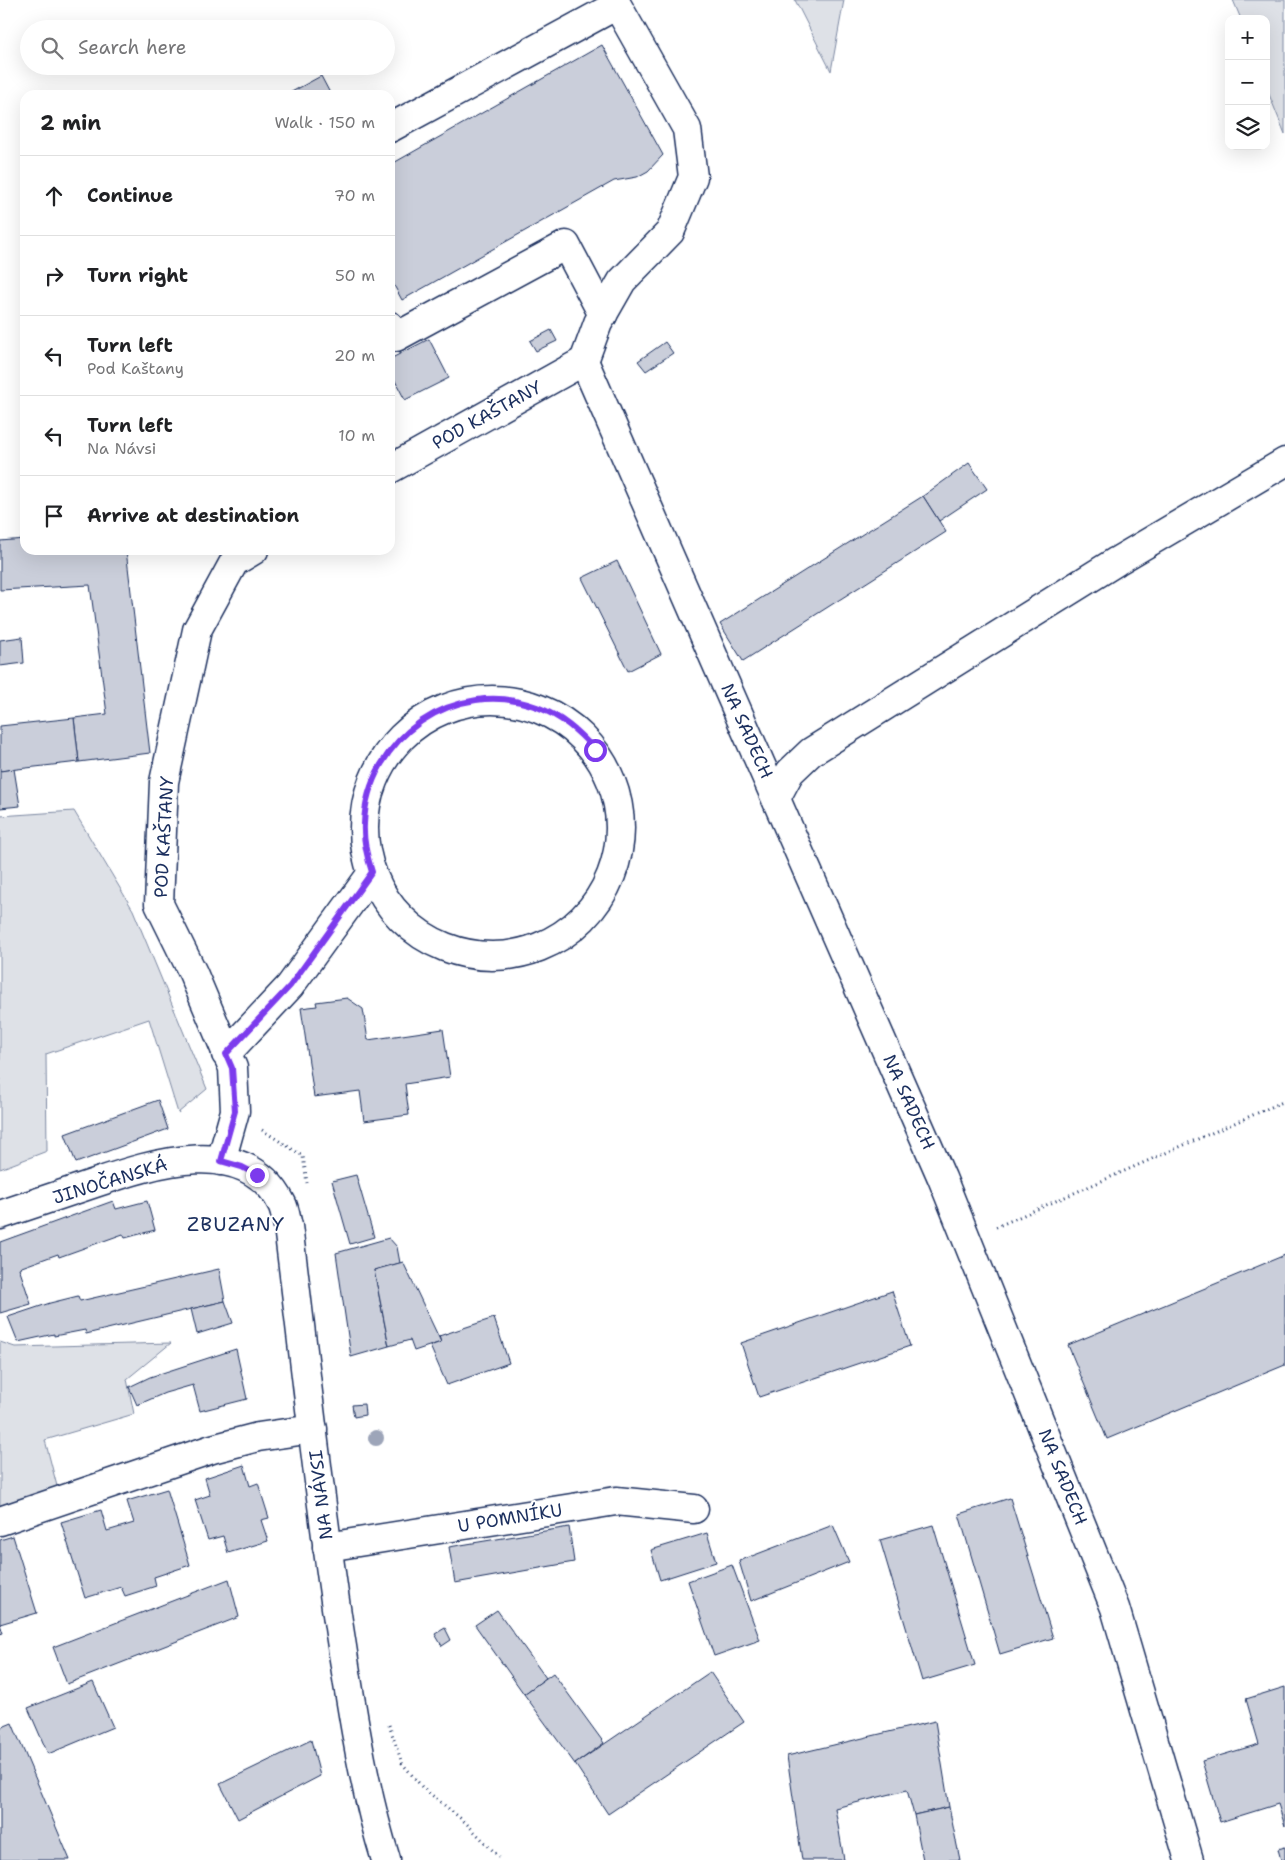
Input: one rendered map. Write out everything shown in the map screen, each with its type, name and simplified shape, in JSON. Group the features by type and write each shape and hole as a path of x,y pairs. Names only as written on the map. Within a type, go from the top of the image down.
{"street":[{"path":"395,125 617,5 687,128 693,177 670,232 622,281 602,315 584,361"},
{"path":"395,335 396,337 566,245 602,315"},
{"name":"POD KAŠTANY","path":"395,466 584,361"},
{"name":"NA SADECH","path":"584,361 968,1240 1115,1608 1189,1860"},
{"path":"776,798 790,772 811,752 1109,566 1285,462"},
{"name":"POD KAŠTANY","path":"221,1161 235,1111 232,1068 193,973 159,904 164,782 197,630 234,562 246,555"},
{"path":"489,699 513,701 537,707 558,717 578,732 595,750 608,770 616,793 621,817 620,842 616,866 606,888 592,909 575,926 555,940 532,950 508,955 483,956 459,952 436,943 415,931 397,914 382,895 372,872 365,849 364,825 367,800 374,777 386,756 401,737 420,722 441,710 465,702 489,699"},
{"path":"226,1054 290,986 372,872"},
{"name":"JINOČANSKÁ","path":"0,1215 139,1168 180,1160 204,1159 221,1161"},
{"name":"NA NÁVSI","path":"221,1161 242,1167 257,1175 271,1188 282,1204 288,1226 327,1547 355,1732 386,1860"},
{"path":"0,1521 212,1449 258,1437 313,1429"},
{"name":"U POMNÍKU","path":"327,1547 616,1501 694,1509"}],"path":[{"path":"968,1240 1285,1101"},
{"path":"232,1123 262,1130 303,1156 307,1185"},
{"path":"389,1725 402,1763 422,1787 465,1822 502,1860"}],"shaded area":[{"path":"795,0 844,0 831,71"},
{"path":"1233,0 1285,0 1285,134 1270,97 1270,15 1239,15"},
{"path":"74,811 133,910 207,1089 178,1113 149,1019 46,1054 47,1151 0,1169 0,816"},
{"path":"0,1342 15,1347 171,1343 127,1379 134,1414 45,1440 58,1490 0,1509"}],"building":[{"path":"602,45 663,155 648,171 637,177 614,181 402,300 395,287 395,162"},
{"path":"321,76 328,90 295,90"},
{"path":"551,330 557,341 536,351 530,341"},
{"path":"429,339 449,378 405,400 395,381 395,356"},
{"path":"665,342 673,353 646,371 638,361"},
{"path":"969,463 987,489 939,521 923,496"},
{"path":"923,496 946,532 743,661 720,624"},
{"path":"20,539 20,555 127,555 150,753 79,762 74,718 107,714 90,585 0,590 0,541"},
{"path":"617,561 661,654 628,671 582,578"},
{"path":"22,637 24,663 0,666 0,640"},
{"path":"74,718 79,762 0,771 0,726"},
{"path":"14,769 20,806 0,808 0,771"},
{"path":"347,998 363,1009 368,1040 443,1029 450,1077 405,1084 409,1115 364,1121 360,1091 314,1097 301,1008 317,1006 316,1002"},
{"path":"158,1100 168,1129 76,1163 65,1134"},
{"path":"356,1175 374,1237 350,1244 332,1181"},
{"path":"113,1201 116,1209 147,1201 155,1230 125,1238 123,1234 59,1257 58,1254 19,1268 31,1304 0,1313 0,1242"},
{"path":"389,1238 397,1247 400,1263 374,1270 389,1346 351,1357 336,1253"},
{"path":"1285,1255 1285,1365 1107,1439 1068,1345"},
{"path":"403,1262 441,1342 414,1351 410,1340 389,1346 374,1270"},
{"path":"219,1269 225,1301 86,1334 85,1330 54,1336 54,1334 18,1342 8,1317 78,1296 80,1301"},
{"path":"892,1291 910,1346 759,1397 741,1343"},
{"path":"225,1301 233,1323 197,1334 191,1309"},
{"path":"494,1318 509,1363 447,1385 430,1346 441,1342 439,1336"},
{"path":"236,1349 247,1399 200,1411 193,1385 165,1393 137,1405 129,1387 150,1377"},
{"path":"364,1404 365,1415 354,1417 352,1405"},
{"path":"244,1465 250,1486 258,1483 269,1518 261,1520 268,1541 228,1553 223,1536 208,1540 195,1500 210,1495 205,1478"},
{"path":"167,1489 190,1565 154,1577 156,1586 125,1596 121,1587 85,1598 61,1522 101,1510 107,1531 134,1523 127,1501"},
{"path":"1010,1498 1053,1638 1000,1654 959,1514"},
{"path":"833,1525 849,1562 751,1601 739,1561"},
{"path":"933,1525 975,1665 922,1681 880,1540"},
{"path":"569,1527 574,1562 455,1583 449,1547"},
{"path":"707,1533 716,1562 660,1580 651,1550"},
{"path":"13,1536 37,1613 0,1624 0,1540"},
{"path":"732,1565 760,1640 714,1656 688,1581"},
{"path":"229,1579 239,1617 67,1684 53,1647"},
{"path":"497,1610 546,1678 524,1694 475,1625"},
{"path":"445,1628 451,1640 442,1646 435,1634"},
{"path":"710,1672 744,1722 608,1814 575,1764"},
{"path":"553,1673 604,1743 575,1764 524,1694"},
{"path":"93,1682 113,1727 48,1754 28,1708"},
{"path":"1285,1687 1285,1826 1278,1804 1220,1822 1202,1761 1259,1744 1246,1699"},
{"path":"935,1721 949,1807 914,1815 907,1790 835,1808 844,1860 802,1860 787,1756"},
{"path":"12,1723 70,1860 0,1860 0,1728"},
{"path":"311,1740 320,1776 238,1819 220,1784"},
{"path":"949,1807 960,1860 923,1860 914,1815"},
{"path":"1285,1847 1285,1860 1281,1860 1278,1849"}],"district":[{"name":"ZBUZANY","path":"236,1224"}],"route":[{"path":"257,1175 242,1167 221,1161 235,1111 232,1068 226,1054 290,986 372,872 365,849 364,825 367,800 374,777 386,756 401,737 420,722 441,710 465,702 489,699 513,701 537,707 558,717 578,732 595,750"}]}
